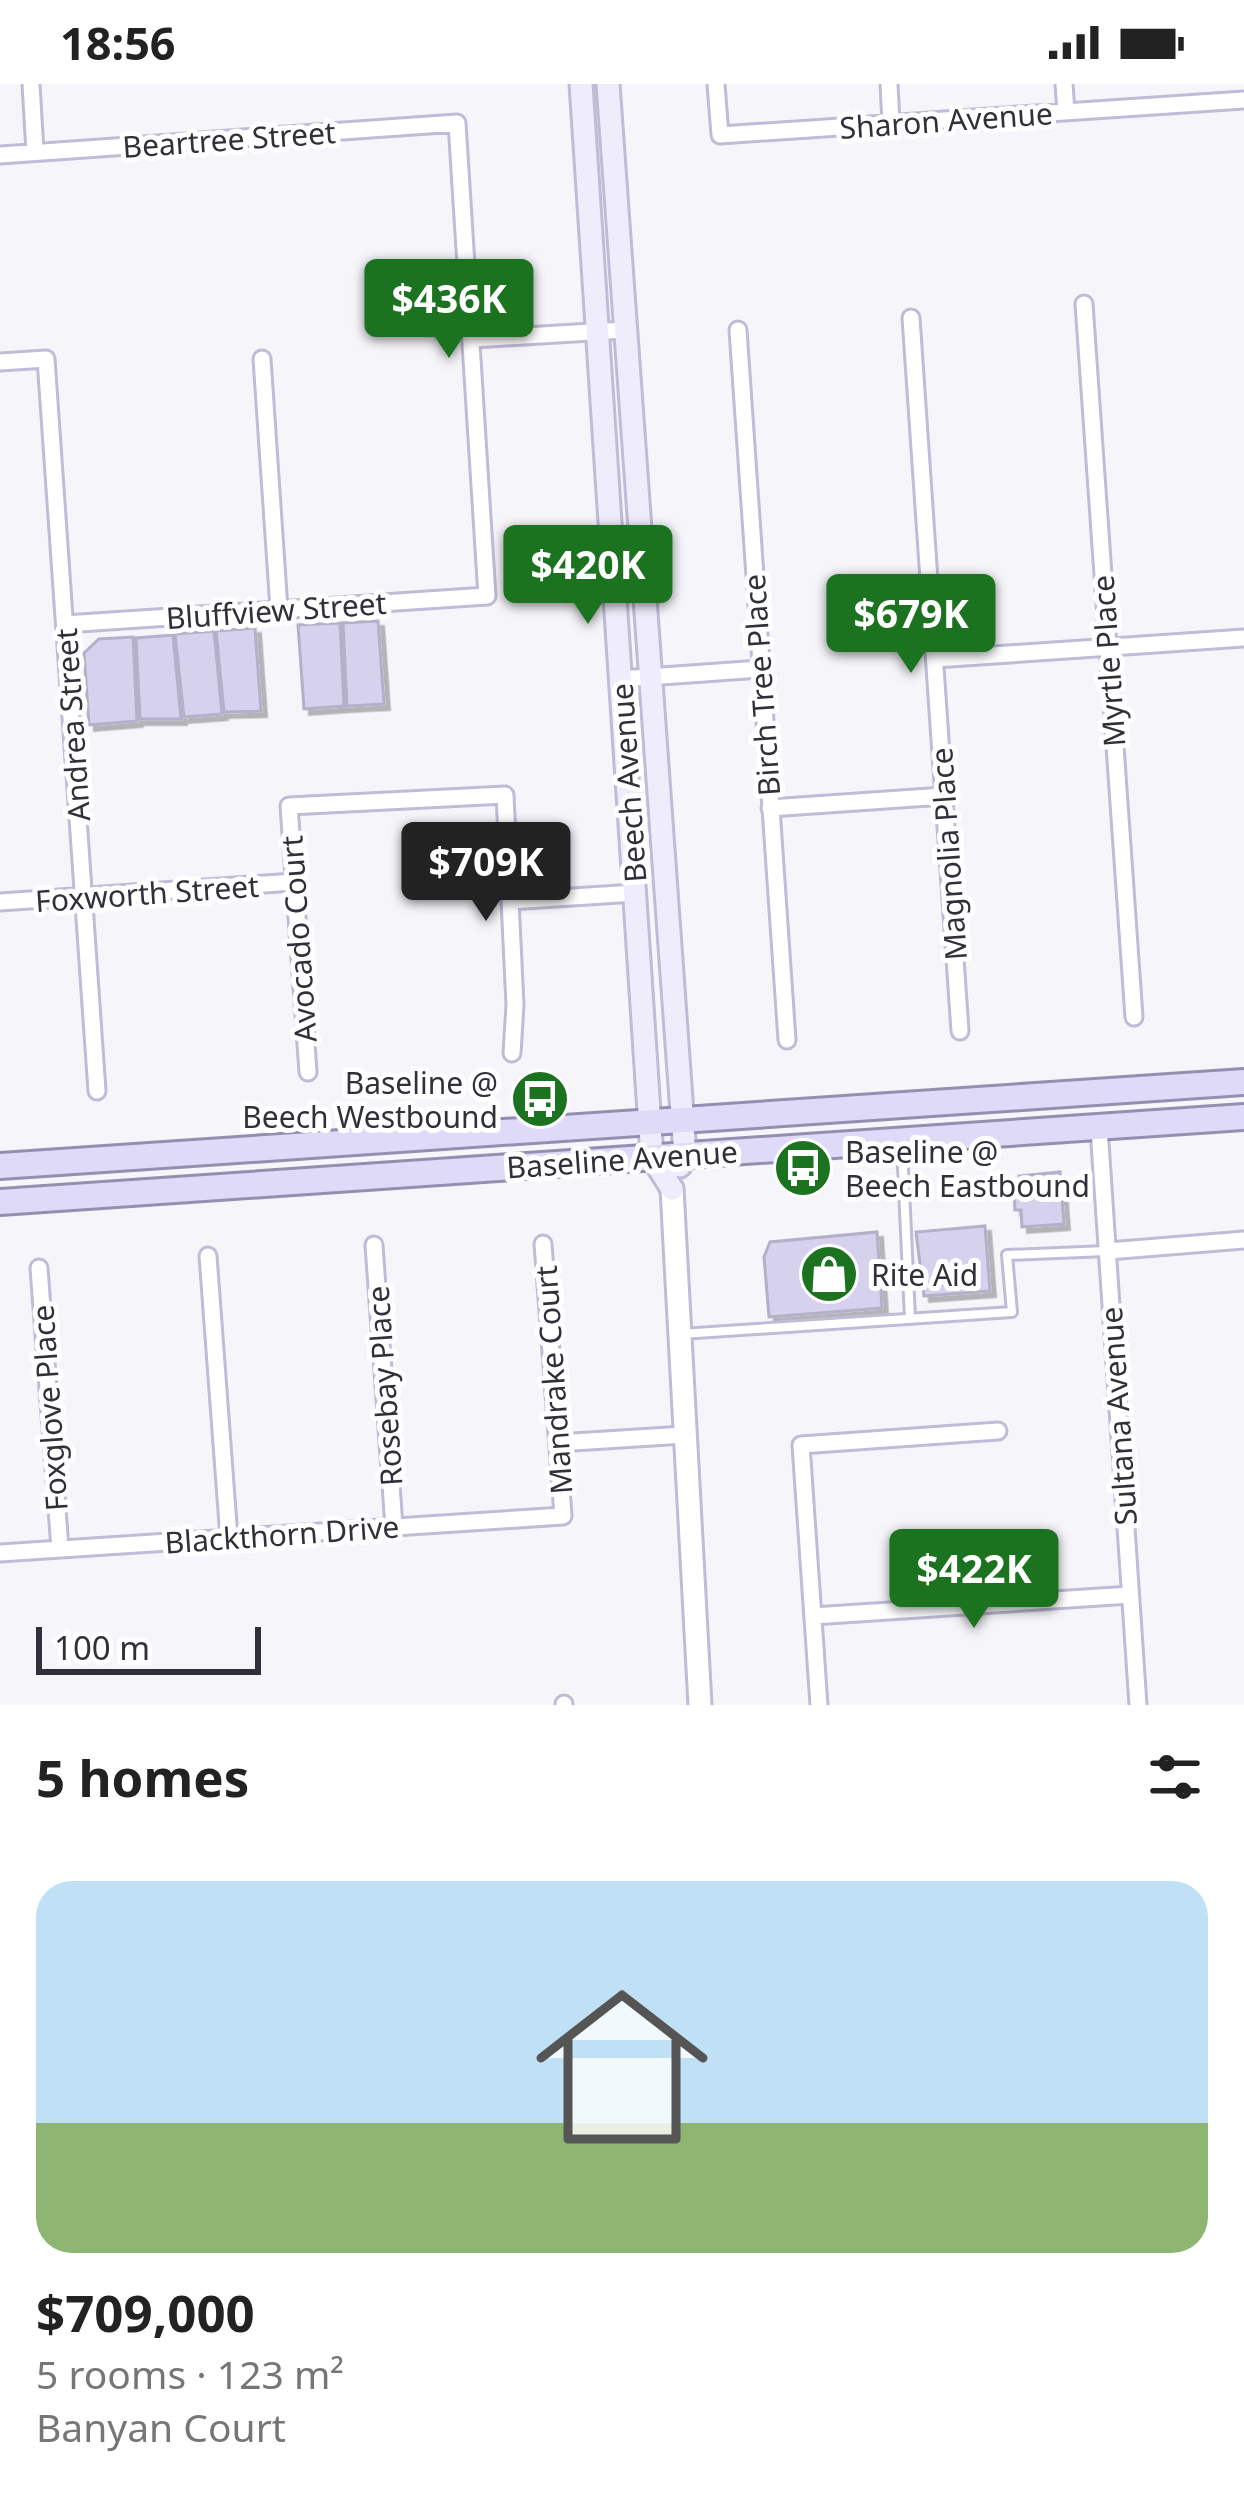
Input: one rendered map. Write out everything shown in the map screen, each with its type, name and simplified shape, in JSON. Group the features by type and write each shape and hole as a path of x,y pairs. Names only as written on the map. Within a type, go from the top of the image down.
{"main road":[{"name":"Beech Avenue","path":"581,84 652,1157 672,1189"},
{"name":"Beech Avenue","path":"608,84 685,1155 672,1189"},
{"name":"Baseline Avenue","path":"0,1166 1244,1082"},
{"name":"Baseline Avenue","path":"0,1202 1244,1117"}],"street":[{"path":"31,84 35,152"},
{"name":"Sharon Avenue","path":"716,84 720,135 1244,100"},
{"path":"889,84 891,123"},
{"path":"1064,84 1066,112"},
{"name":"Beartree Street","path":"0,154 457,123 473,339"},
{"name":"Myrtle Place","path":"1084,304 1134,1016"},
{"name":"Magnolia Place","path":"911,318 960,1031"},
{"path":"473,339 625,330"},
{"name":"Birch Tree Place","path":"738,330 787,1040"},
{"name":"Bluffview Street","path":"65,624 487,596 473,339"},
{"path":"262,358 279,609"},
{"name":"Andrea Street","path":"0,362 46,359 97,1091"},
{"path":"935,658 1244,638"},
{"path":"620,679 760,669"},
{"name":"Avocado Court","path":"308,1072 289,806 505,795 510,901"},
{"path":"770,808 944,796"},
{"name":"Foxworth Street","path":"0,902 294,882"},
{"path":"512,1053 515,1005 510,901 635,892"},
{"name":"Sultana Avenue","path":"1099,1128 1138,1705"},
{"name":"Beech Avenue","path":"672,1189 700,1705"},
{"path":"1108,1251 1244,1240"},
{"name":"Mandrake Court","path":"543,1244 563,1516"},
{"name":"Rosebay Place","path":"374,1245 394,1527"},
{"path":"208,1256 229,1538"},
{"name":"Foxglove Place","path":"39,1268 60,1549"},
{"path":"819,1705 801,1445 998,1431"},
{"path":"558,1443 684,1435"},
{"name":"Blackthorn Drive","path":"0,1553 563,1516"},
{"path":"813,1616 1130,1595"}],"lane":[{"path":"902,1139 910,1318"},
{"path":"679,1334 1012,1312 1006,1255 1108,1251"}],"building":[{"path":"378,621 384,704 347,706 343,623"},
{"path":"340,623 344,706 304,709 298,625"},
{"path":"255,628 261,711 224,712 216,631"},
{"path":"214,631 222,714 184,717 175,634"},
{"path":"173,635 181,719 140,719 136,638"},
{"path":"133,637 137,721 89,725 84,653 99,639"},
{"path":"1060,1172 1064,1224 1022,1227 1014,1193 1020,1193 1019,1176"},
{"path":"985,1226 990,1291 924,1296 916,1232"},
{"path":"877,1232 882,1308 769,1317 764,1257 770,1242"}],"place":[{"name":"Baseline @ Beech Westbound","path":"540,1099"},
{"name":"Baseline @ Beech Eastbound","path":"803,1168"},
{"name":"Rite Aid","path":"829,1274"}]}
